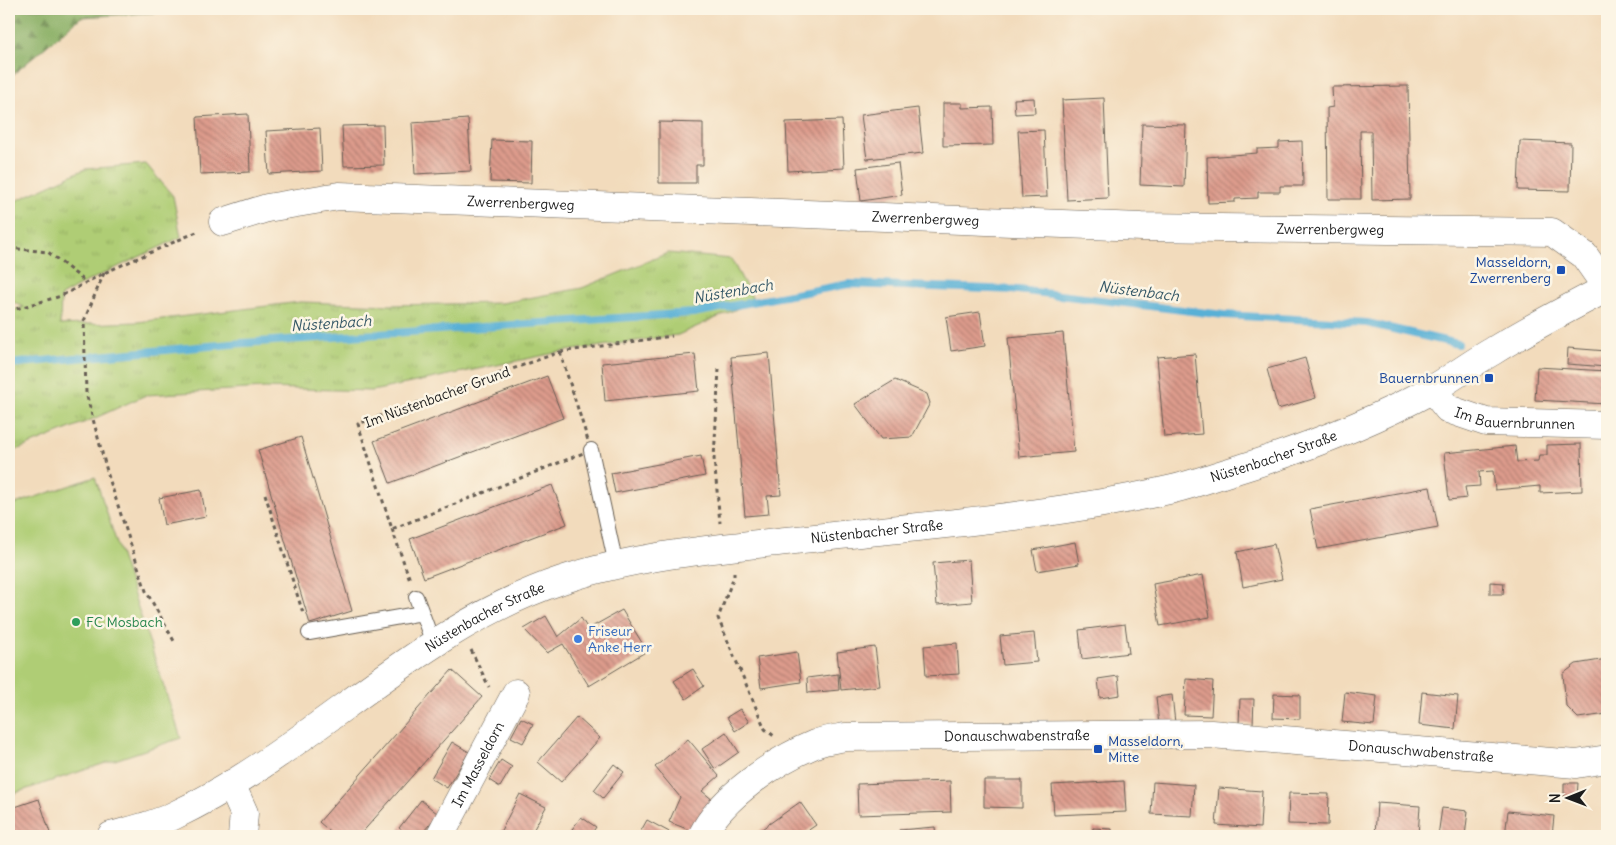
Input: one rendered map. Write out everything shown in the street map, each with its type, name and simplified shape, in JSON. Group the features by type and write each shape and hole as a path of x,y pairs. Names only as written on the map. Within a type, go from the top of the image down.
{"street":[{"name":"Zwerrenbergweg","path":"223,222 267,208 339,196 1142,227 1552,232 1584,255 1607,288"},
{"name":"Nüstenbacher Straße","path":"149,836 171,818 272,758 433,643 503,604 561,580 616,565 722,548 1065,510 1176,488 1323,440 1432,389 1491,352 1607,288"},
{"name":"Im Bauernbrunnen","path":"1432,389 1448,409 1486,422 1607,425"},
{"name":"Im Masseldorn","path":"440,836 510,704"},
{"name":"Donauschwabenstraße","path":"702,836 735,795 764,771 816,744 845,737 1211,734 1576,764 1607,759"},
{"path":"231,784 244,813 242,836"},
{"name":"Nüstenbacher Straße","path":"112,836 171,818"}],"lane":[{"path":"591,450 616,565"},
{"path":"416,597 433,643"},
{"path":"309,633 422,613"}],"path":[{"path":"9,24 16,9"},
{"path":"9,311 61,296 104,273 181,237 223,222"},
{"path":"9,248 48,252 86,282"},
{"path":"104,273 84,321 86,393 108,476 146,591 174,641"},
{"name":"Im Nüstenbacher Grund","path":"416,597 358,424 560,352 672,336"},
{"path":"392,529 591,450 560,352"},
{"path":"719,369 714,458 722,548"},
{"path":"265,494 309,633"},
{"path":"734,576 718,618 765,729 776,738"},
{"path":"460,627 510,704"}],"green space":[{"path":"9,9 219,9 81,17 9,78"},
{"path":"146,164 173,196 181,237 86,282 61,296 60,325 138,322 300,302 390,305 502,303 582,288 668,253 731,259 754,301 678,335 560,352 372,391 264,388 146,395 9,453 9,311 24,307 9,300 9,204 85,169"},
{"name":"FC Mosbach","path":"95,477 181,738 9,795 9,506"}],"building":[{"path":"1408,86 1410,199 1372,200 1371,131 1360,131 1361,199 1328,199 1327,108 1333,107 1332,87"},
{"path":"1034,98 1035,113 1015,114 1014,99"},
{"path":"1104,98 1108,198 1067,200 1062,100"},
{"path":"943,103 962,103 962,108 992,107 993,145 943,146"},
{"path":"918,108 923,153 867,159 861,115"},
{"path":"248,114 250,172 200,174 197,117"},
{"path":"468,119 471,171 415,174 412,123"},
{"path":"842,120 844,168 788,171 786,122"},
{"path":"659,122 703,123 703,165 696,165 696,183 659,183"},
{"path":"1142,124 1186,125 1184,187 1140,185"},
{"path":"383,125 384,165 344,166 342,126"},
{"path":"320,128 322,171 269,174 266,131"},
{"path":"1044,130 1047,197 1022,198 1018,131"},
{"path":"492,140 532,141 531,183 490,182"},
{"path":"1302,141 1303,186 1280,186 1280,192 1258,192 1258,198 1235,199 1235,202 1208,203 1207,157 1257,153 1257,149 1279,148 1279,142"},
{"path":"1520,141 1571,143 1570,191 1518,190"},
{"path":"898,163 902,195 861,201 857,168"},
{"path":"980,312 985,346 951,351 946,317"},
{"path":"1063,333 1074,452 1019,457 1008,338"},
{"path":"1568,348 1607,351 1607,367 1567,364"},
{"path":"769,353 781,495 767,496 769,514 745,516 731,357"},
{"path":"695,354 699,391 605,401 602,363"},
{"path":"1195,354 1202,434 1164,437 1157,357"},
{"path":"1305,358 1316,398 1278,409 1267,369"},
{"path":"1537,367 1607,371 1607,404 1535,400"},
{"path":"547,376 563,418 390,483 374,441"},
{"path":"895,380 927,394 930,403 912,437 881,439 855,404"},
{"path":"301,437 352,611 310,624 258,450"},
{"path":"1581,444 1582,491 1540,493 1540,486 1495,490 1493,471 1479,472 1480,486 1465,487 1467,498 1449,500 1444,453 1515,446 1517,462 1538,461 1539,455 1547,455 1547,445"},
{"path":"701,456 705,476 615,493 611,473"},
{"path":"552,485 567,524 424,578 410,539"},
{"path":"1430,487 1438,527 1318,549 1310,509"},
{"path":"201,490 206,517 164,525 159,498"},
{"path":"1075,542 1079,564 1037,571 1033,550"},
{"path":"1274,544 1282,579 1243,587 1237,552"},
{"path":"969,560 972,602 937,605 933,563"},
{"path":"1203,575 1210,617 1160,626 1153,584"},
{"path":"1490,582 1504,583 1503,594 1490,594"},
{"path":"622,610 647,651 589,686 563,644 547,653 524,629 546,616 558,637 581,618 588,629"},
{"path":"1125,624 1129,653 1082,659 1079,630"},
{"path":"1034,633 1037,662 1003,665 1000,636"},
{"path":"957,643 959,674 926,676 924,646"},
{"path":"875,647 880,686 841,690 837,652"},
{"path":"797,652 801,682 761,688 757,658"},
{"path":"1607,659 1607,714 1578,718 1566,706 1563,674 1576,664"},
{"path":"693,669 704,686 686,699 674,681"},
{"path":"452,670 482,697 359,836 335,836 319,822"},
{"path":"838,674 839,690 808,693 807,678"},
{"path":"1118,676 1120,695 1100,698 1098,679"},
{"path":"1186,679 1213,681 1211,716 1184,715"},
{"path":"1345,692 1377,696 1374,725 1342,722"},
{"path":"1422,692 1458,696 1455,729 1419,725"},
{"path":"1274,694 1300,695 1300,719 1273,718"},
{"path":"1172,695 1175,723 1159,725 1156,697"},
{"path":"1240,699 1254,699 1253,724 1239,724"},
{"path":"740,709 749,722 735,731 727,717"},
{"path":"577,717 600,738 561,782 538,762"},
{"path":"521,718 533,724 523,743 511,737"},
{"path":"726,732 739,752 715,769 702,749"},
{"path":"688,739 719,776 702,791 714,801 692,831 669,822 680,797 655,767"},
{"path":"452,742 469,752 447,788 431,778"},
{"path":"501,760 512,767 500,787 489,780"},
{"path":"614,764 624,772 603,798 594,790"},
{"path":"984,780 1022,780 1022,808 984,807"},
{"path":"950,781 951,812 858,815 857,784"},
{"path":"1124,781 1126,812 1054,815 1052,785"},
{"path":"1153,782 1194,785 1192,816 1151,814"},
{"path":"1564,783 1578,783 1577,797 1564,797"},
{"path":"1219,788 1262,791 1260,828 1216,825"},
{"path":"1289,793 1329,794 1328,825 1288,824"},
{"path":"520,794 546,807 530,836 498,836"},
{"path":"39,799 51,836 9,836 9,809"},
{"path":"421,800 438,814 420,836 409,836 399,828"},
{"path":"800,802 816,825 800,836 752,836"},
{"path":"1377,803 1420,806 1418,836 1375,836"},
{"path":"1442,808 1468,811 1465,836 1438,836"},
{"path":"1508,811 1554,816 1552,836 1505,836"},
{"path":"581,817 596,827 590,836 567,836"},
{"path":"647,820 673,834 672,836 638,836"},
{"path":"935,827 936,836 899,836 899,830"},
{"path":"1093,828 1112,829 1112,836 1093,836"},
{"path":"1144,833 1160,834 1160,836 1144,836"}],"waterway":[{"name":"Nüstenbach","path":"9,364 243,343 693,313 849,284 1018,290 1224,315 1367,323 1458,344"}],"place":[{"name":"Masseldorn, Zwerrenberg","path":"1561,270"},
{"name":"Bauernbrunnen","path":"1489,378"},
{"name":"FC Mosbach","path":"76,622"},
{"name":"Friseur Anke Herr","path":"578,639"},
{"name":"Masseldorn, Mitte","path":"1098,749"}]}
